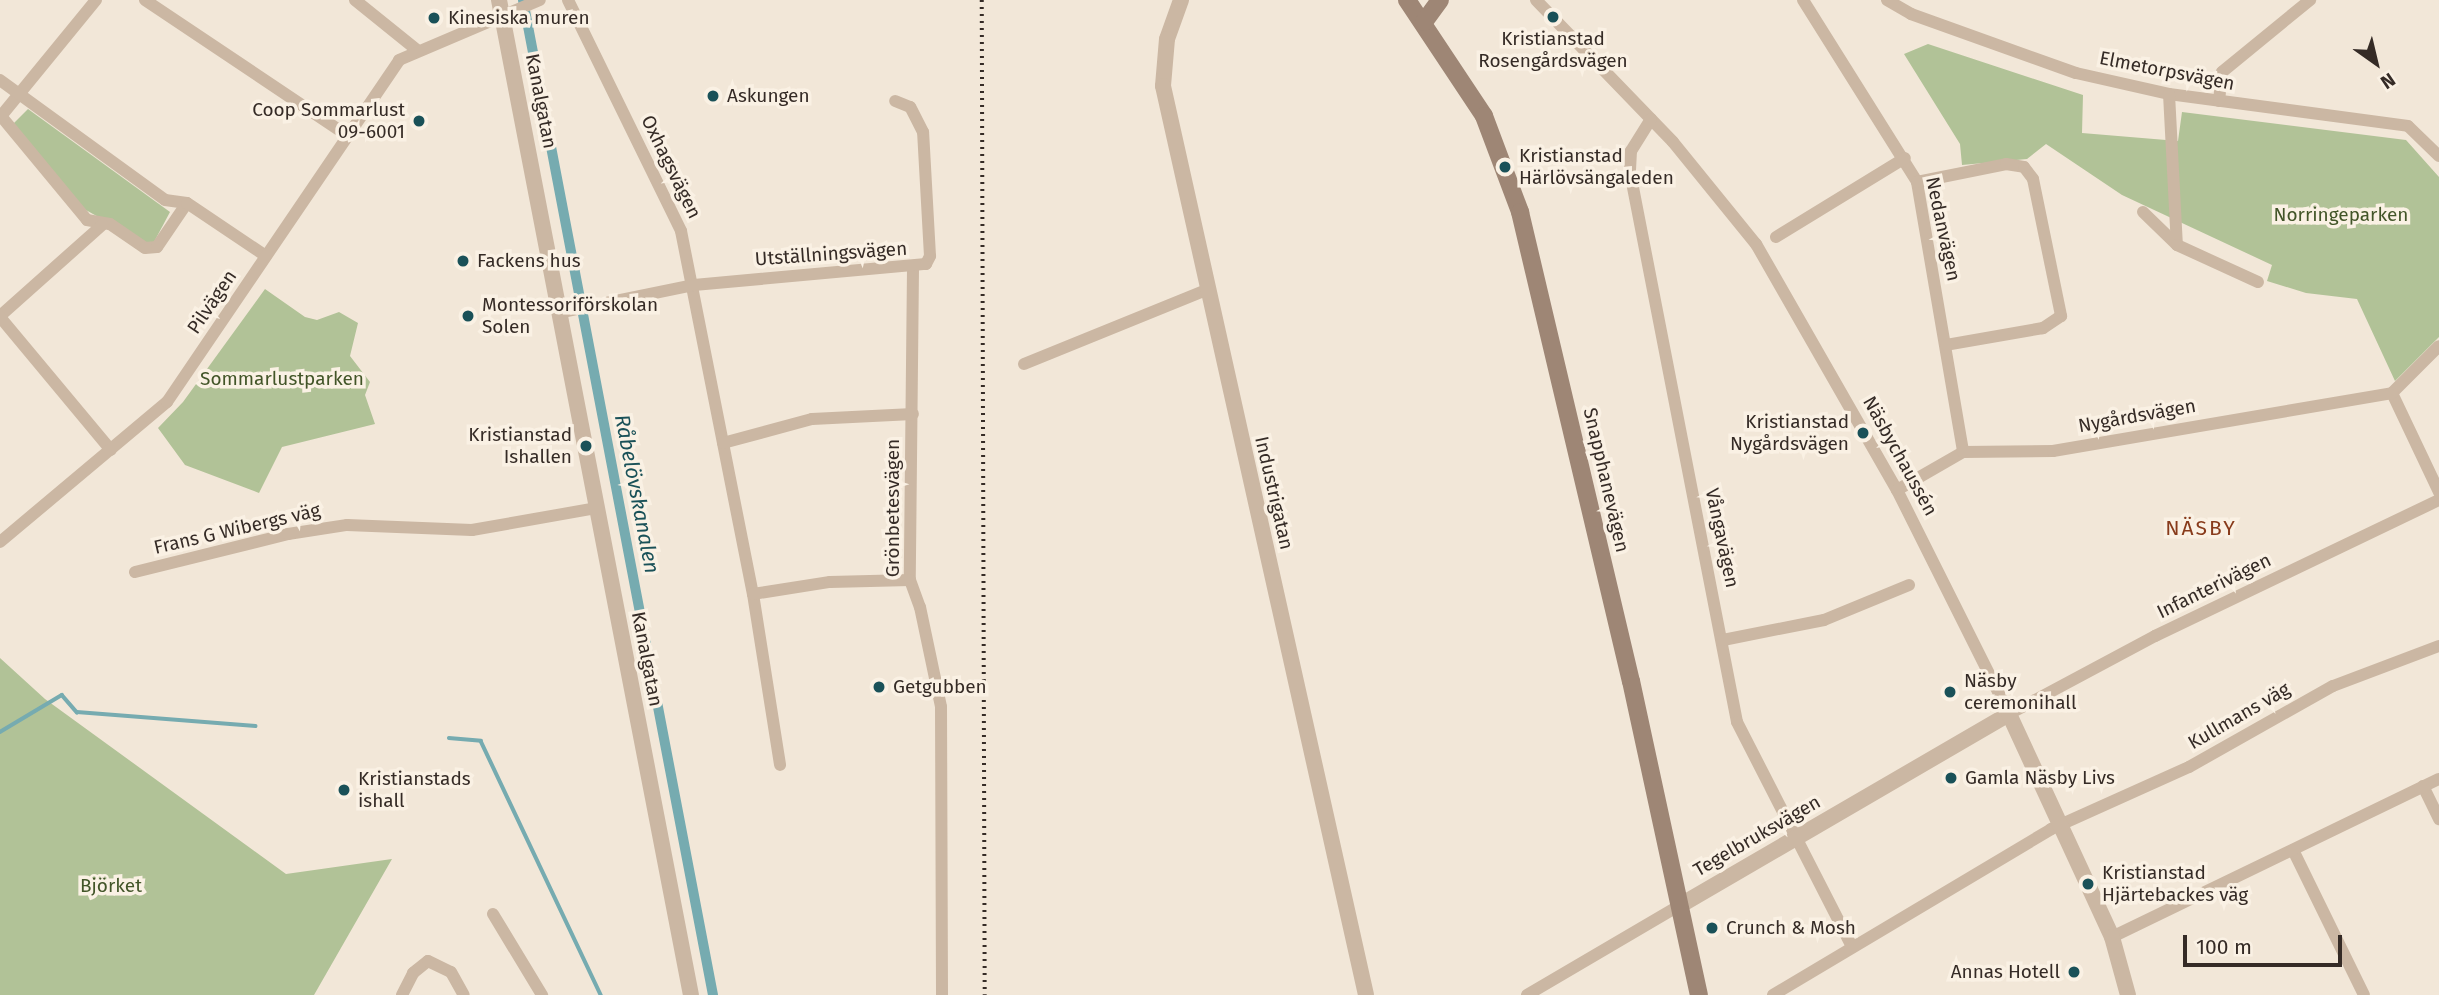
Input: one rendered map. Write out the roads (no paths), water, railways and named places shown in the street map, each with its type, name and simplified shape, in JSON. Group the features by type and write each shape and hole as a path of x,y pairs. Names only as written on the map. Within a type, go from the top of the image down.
{"main road":[{"path":"1417,7 1440,0"},
{"name":"Snapphanevägen","path":"1417,7 1484,116 1520,212 1628,667 1699,995"}],"street":[{"path":"96,0 1,117 88,220 102,225 110,224 152,250 187,203"},
{"path":"145,0 347,135"},
{"path":"355,0 417,50"},
{"name":"Kanalgatan","path":"499,0 570,310 597,508 691,995"},
{"name":"Oxhagsvägen","path":"568,0 681,231 694,285 753,594 780,765"},
{"name":"Industrigatan","path":"1181,0 1167,39 1163,86 1206,290 1366,995"},
{"name":"Näsbychaussén","path":"1536,0 1651,119 1756,244 1897,490 2009,714 2112,937 2128,995"},
{"name":"Nedanvägen","path":"1803,0 1905,158 1917,182 1963,452"},
{"name":"Elmetorpsvägen","path":"1887,0 1911,14 2076,73 2169,94 2408,125 2439,156"},
{"path":"2219,101 2222,72 2310,0"},
{"name":"Pilvägen","path":"0,542 167,402 399,60 417,50 503,19 538,1"},
{"path":"0,80 165,200 187,203 266,256"},
{"path":"2169,94 2177,245"},
{"name":"Utställningsvägen","path":"570,310 694,285 913,269 926,264 930,256 923,132 910,107 895,101"},
{"name":"Vångavägen","path":"1651,119 1632,151 1630,172 1743,742 1797,838 1852,947"},
{"path":"1776,237 1905,158"},
{"path":"1917,182 2006,164 2024,167 2034,179 2060,316 2043,328 1946,345"},
{"path":"2143,212 2177,245 2258,282"},
{"path":"102,225 0,316 111,450"},
{"name":"Grönbetesvägen","path":"913,269 910,580 920,607 940,707 942,995"},
{"path":"1024,364 1206,290"},
{"path":"2439,346 2392,393 2439,492"},
{"name":"Nygårdsvägen","path":"1897,490 1963,452 2053,450 2392,393"},
{"path":"723,443 811,419 860,413 913,414"},
{"name":"Infanterivägen","path":"2009,714 2123,652 2439,500"},
{"name":"Frans G Wibergs väg","path":"135,572 288,534 347,525 472,530 597,508"},
{"path":"753,594 830,582 910,580"},
{"path":"1723,640 1834,617 1909,585"},
{"name":"Kullmans väg","path":"1773,995 2060,824 2189,766 2333,686 2439,646"},
{"name":"Tegelbruksvägen","path":"1527,995 2009,714"},
{"path":"2112,937 2439,779"},
{"path":"2423,786 2439,819"},
{"path":"2293,850 2364,995"},
{"path":"493,914 542,995"},
{"path":"402,995 413,973 428,961 451,972 464,995"}],"waterway":[{"name":"Råbelövskanalen","path":"523,0 713,995"},
{"path":"0,732 62,695 77,712 255,726"},
{"path":"449,738 481,741 601,995"}],"railway":[{"path":"982,0 985,995"}],"place":[{"name":"Kristianstad Rosengårdsvägen","path":"1553,17"},
{"name":"Kinesiska muren","path":"434,18"},
{"name":"Askungen","path":"713,96"},
{"name":"Coop Sommarlust 09-6001","path":"419,121"},
{"name":"Kristianstad Härlövsängaleden","path":"1505,167"},
{"name":"Fackens hus","path":"463,261"},
{"name":"Montessoriförskolan Solen","path":"468,316"},
{"name":"Kristianstad Nygårdsvägen","path":"1863,433"},
{"name":"Kristianstad Ishallen","path":"586,446"},
{"name":"Getgubben","path":"879,687"},
{"name":"Näsby ceremonihall","path":"1950,692"},
{"name":"Gamla Näsby Livs","path":"1951,778"},
{"name":"Kristianstads ishall","path":"344,790"},
{"name":"Kristianstad Hjärtebackes väg","path":"2088,884"},
{"name":"Crunch & Mosh","path":"1712,928"},
{"name":"Annas Hotell","path":"2074,972"}],"district":[{"name":"NÄSBY","path":"2201,528"}],"park label":[{"name":"Norringeparken","path":"2341,215"},
{"name":"Sommarlustparken","path":"282,379"},
{"name":"Björket","path":"111,886"}]}
